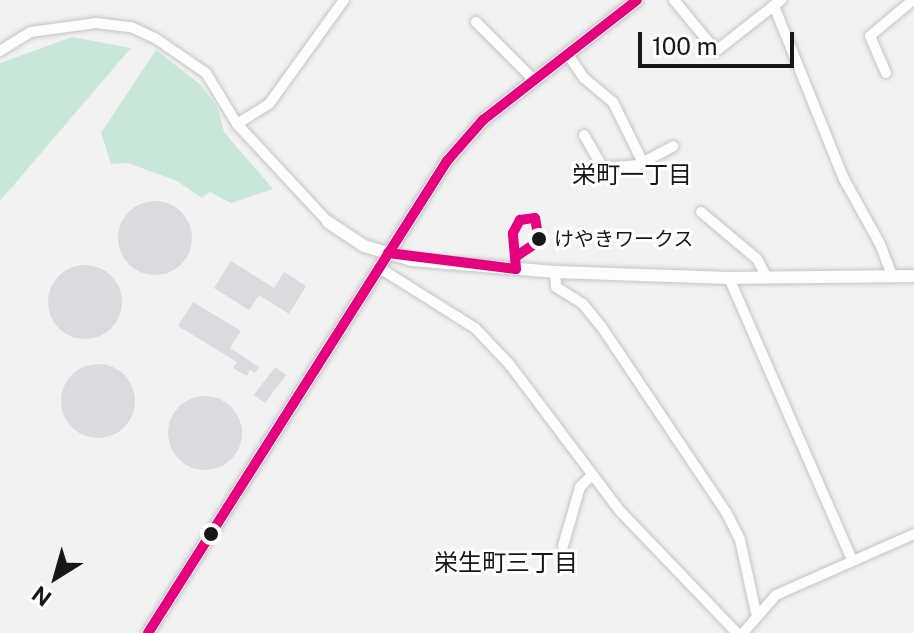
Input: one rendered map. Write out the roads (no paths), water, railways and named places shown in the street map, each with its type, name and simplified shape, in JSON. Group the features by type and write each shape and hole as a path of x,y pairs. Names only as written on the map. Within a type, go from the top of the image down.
{"street":[{"path":"237,124 269,104 344,0"},
{"path":"148,633 378,267 463,141 533,79 637,0"},
{"path":"674,0 716,51 774,6"},
{"path":"757,0 774,6 844,179 880,244 892,276"},
{"path":"886,73 870,36 913,0"},
{"path":"476,22 533,79"},
{"path":"0,51 46,28 111,23 131,27 206,73 237,124 328,222 364,246 388,253 555,272 729,278 914,276"},
{"path":"567,53 584,78 613,102 643,163"},
{"path":"584,135 603,168 643,163 673,146"},
{"path":"701,212 757,259 767,278"},
{"path":"378,267 405,289 475,328 510,365 591,476 737,633"},
{"path":"555,272 556,287 583,304 601,326 726,512 740,540 756,613"},
{"path":"729,278 852,560"},
{"path":"563,546 580,487 591,476"},
{"path":"743,633 756,613 792,587 914,534"}],"place":[{"name":"けやきワークス","path":"539,239"}],"district":[{"name":"栄町一丁目","path":"632,175"},
{"name":"栄生町三丁目","path":"506,563"}]}
